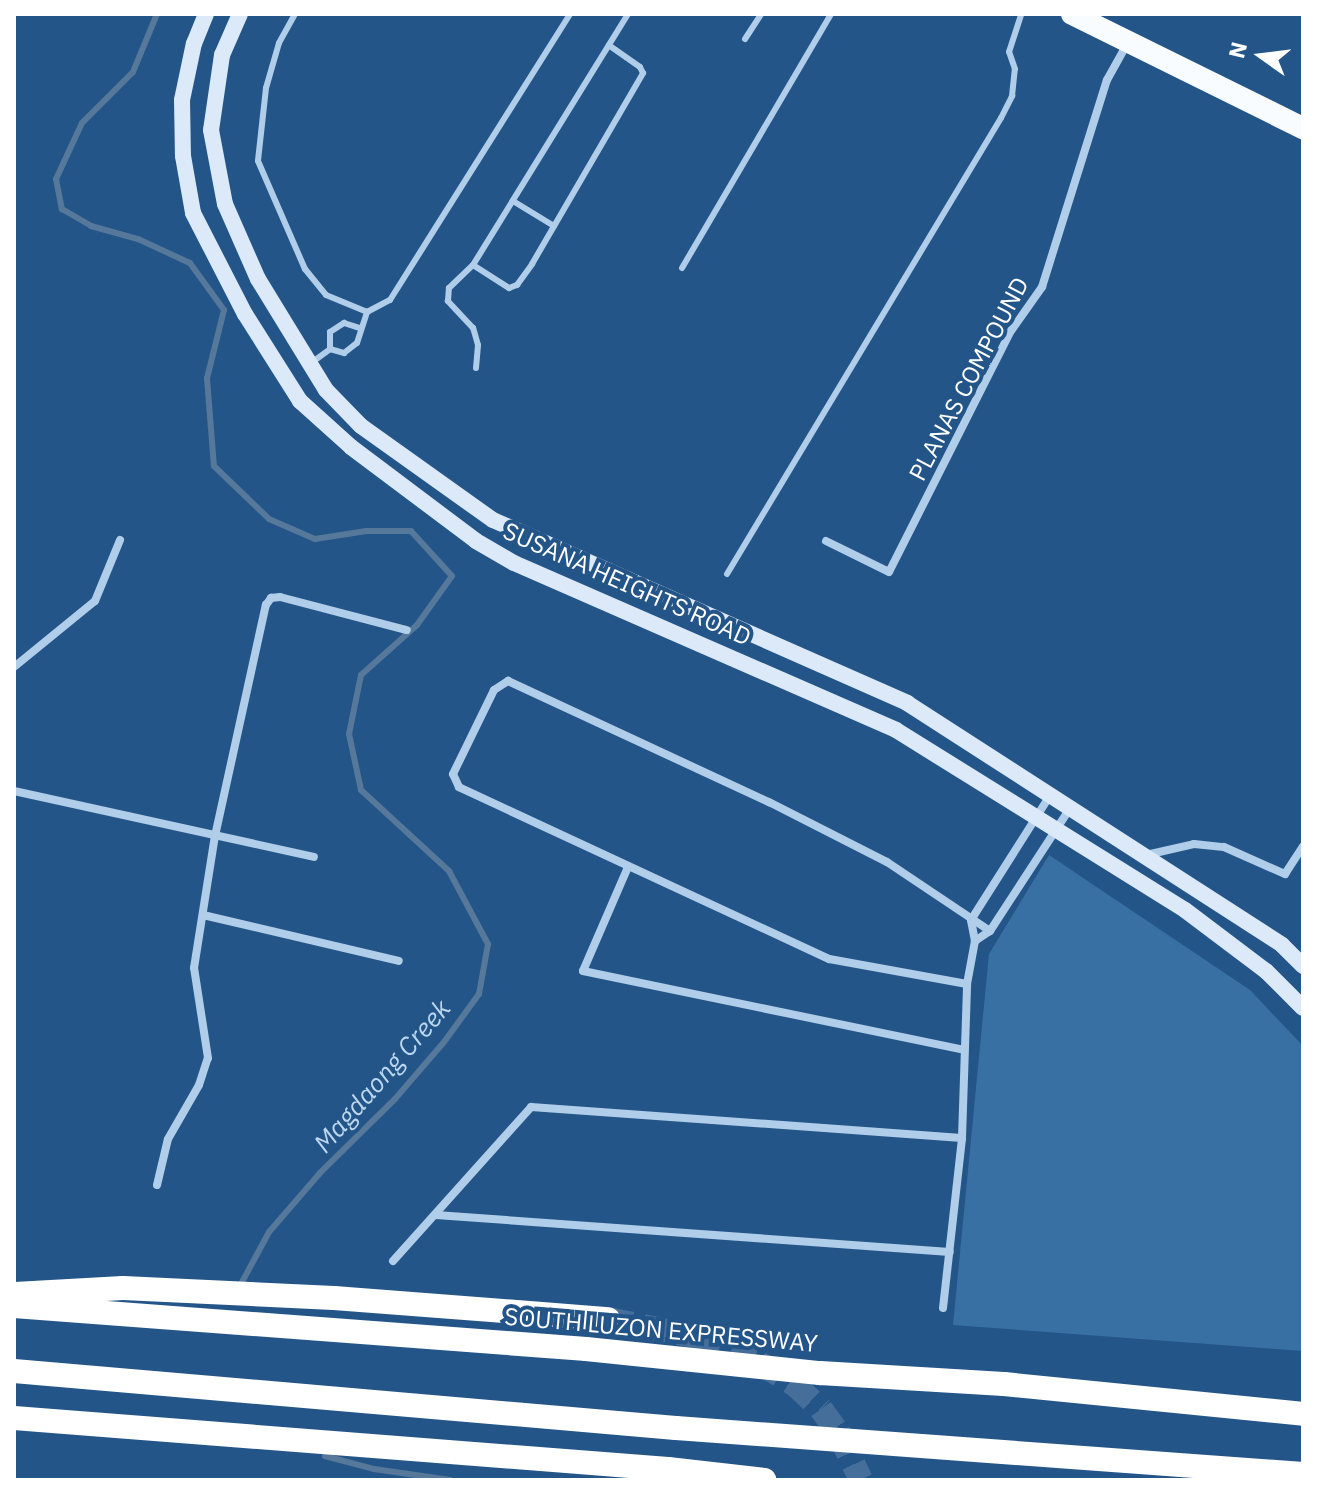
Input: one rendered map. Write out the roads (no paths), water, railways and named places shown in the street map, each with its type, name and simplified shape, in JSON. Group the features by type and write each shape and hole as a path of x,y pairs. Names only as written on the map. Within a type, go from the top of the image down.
{"highway":[{"path":"1072,14 1303,128"},
{"path":"14,1294 123,1288 334,1298 608,1319"},
{"name":"SOUTH LUZON EXPRESSWAY","path":"14,1306 586,1349 820,1373 1004,1384 1303,1414"},
{"path":"14,1371 676,1428 1303,1474"},
{"path":"14,1418 668,1469 764,1480"},
{"path":"668,1469 699,1480"}],"main road":[{"name":"SUSANA HEIGHTS ROAD","path":"206,14 194,43 182,100 183,156 193,213 245,314 300,401 351,447 452,524 514,563 896,730 1185,910 1266,971 1303,1008"},
{"name":"SUSANA HEIGHTS ROAD","path":"240,14 222,55 211,130 225,204 246,256 310,364 326,390 361,426 493,520 907,703 1282,945 1303,966"}],"street":[{"name":"PLANAS COMPOUND","path":"826,541 889,572 898,558 1011,331 1042,287 1107,80 1127,43"},
{"path":"14,667 95,601 120,540"},
{"path":"157,1185 168,1139 199,1085 208,1058 194,977 215,836 266,605 271,598 280,597 407,630"},
{"path":"967,984 829,959 459,787 453,774 494,690 502,682 508,681 754,795 887,862 990,931"},
{"path":"14,791 314,857"},
{"path":"943,1308 962,1138 967,984 975,941 971,920 1049,797"},
{"path":"975,941 990,931 1069,810"},
{"path":"1146,855 1194,844 1224,847 1285,874 1303,846"},
{"path":"628,867 583,971 963,1050"},
{"path":"203,915 399,961"},
{"path":"393,1261 531,1107 962,1138"},
{"path":"436,1215 950,1252"}],"lane":[{"path":"295,14 279,43 266,88 258,161 305,269 326,295 367,312"},
{"path":"367,312 390,300 570,14"},
{"path":"476,368 478,345 473,328 448,301 449,288 473,265 628,14"},
{"path":"745,39 761,14"},
{"path":"682,268 831,14"},
{"path":"727,574 1001,118 1012,96 1015,69 1009,52 1021,14"},
{"path":"473,265 500,285 517,285 554,226 643,73 609,45"},
{"path":"513,201 554,226"},
{"path":"330,349 344,353 357,343 359,328 365,323 367,312"},
{"path":"330,349 330,332 344,323 359,328"},
{"path":"310,364 330,349"}],"waterway":[{"name":"Magdaong Creek","path":"157,14 133,72 82,123 56,179 62,209 91,226 138,239 190,263 224,310 207,378 214,466 269,519 315,539 366,531 411,531 452,576 417,625 361,675 349,734 361,790 449,871 488,944 479,994 444,1042 395,1099 320,1173 269,1232 241,1284"},
{"name":"Magdaong Creek","path":"325,1456 374,1469 450,1480"}],"tunnel":[{"path":"608,1319 698,1337 759,1363 794,1384 821,1409 838,1432 861,1480"}]}
